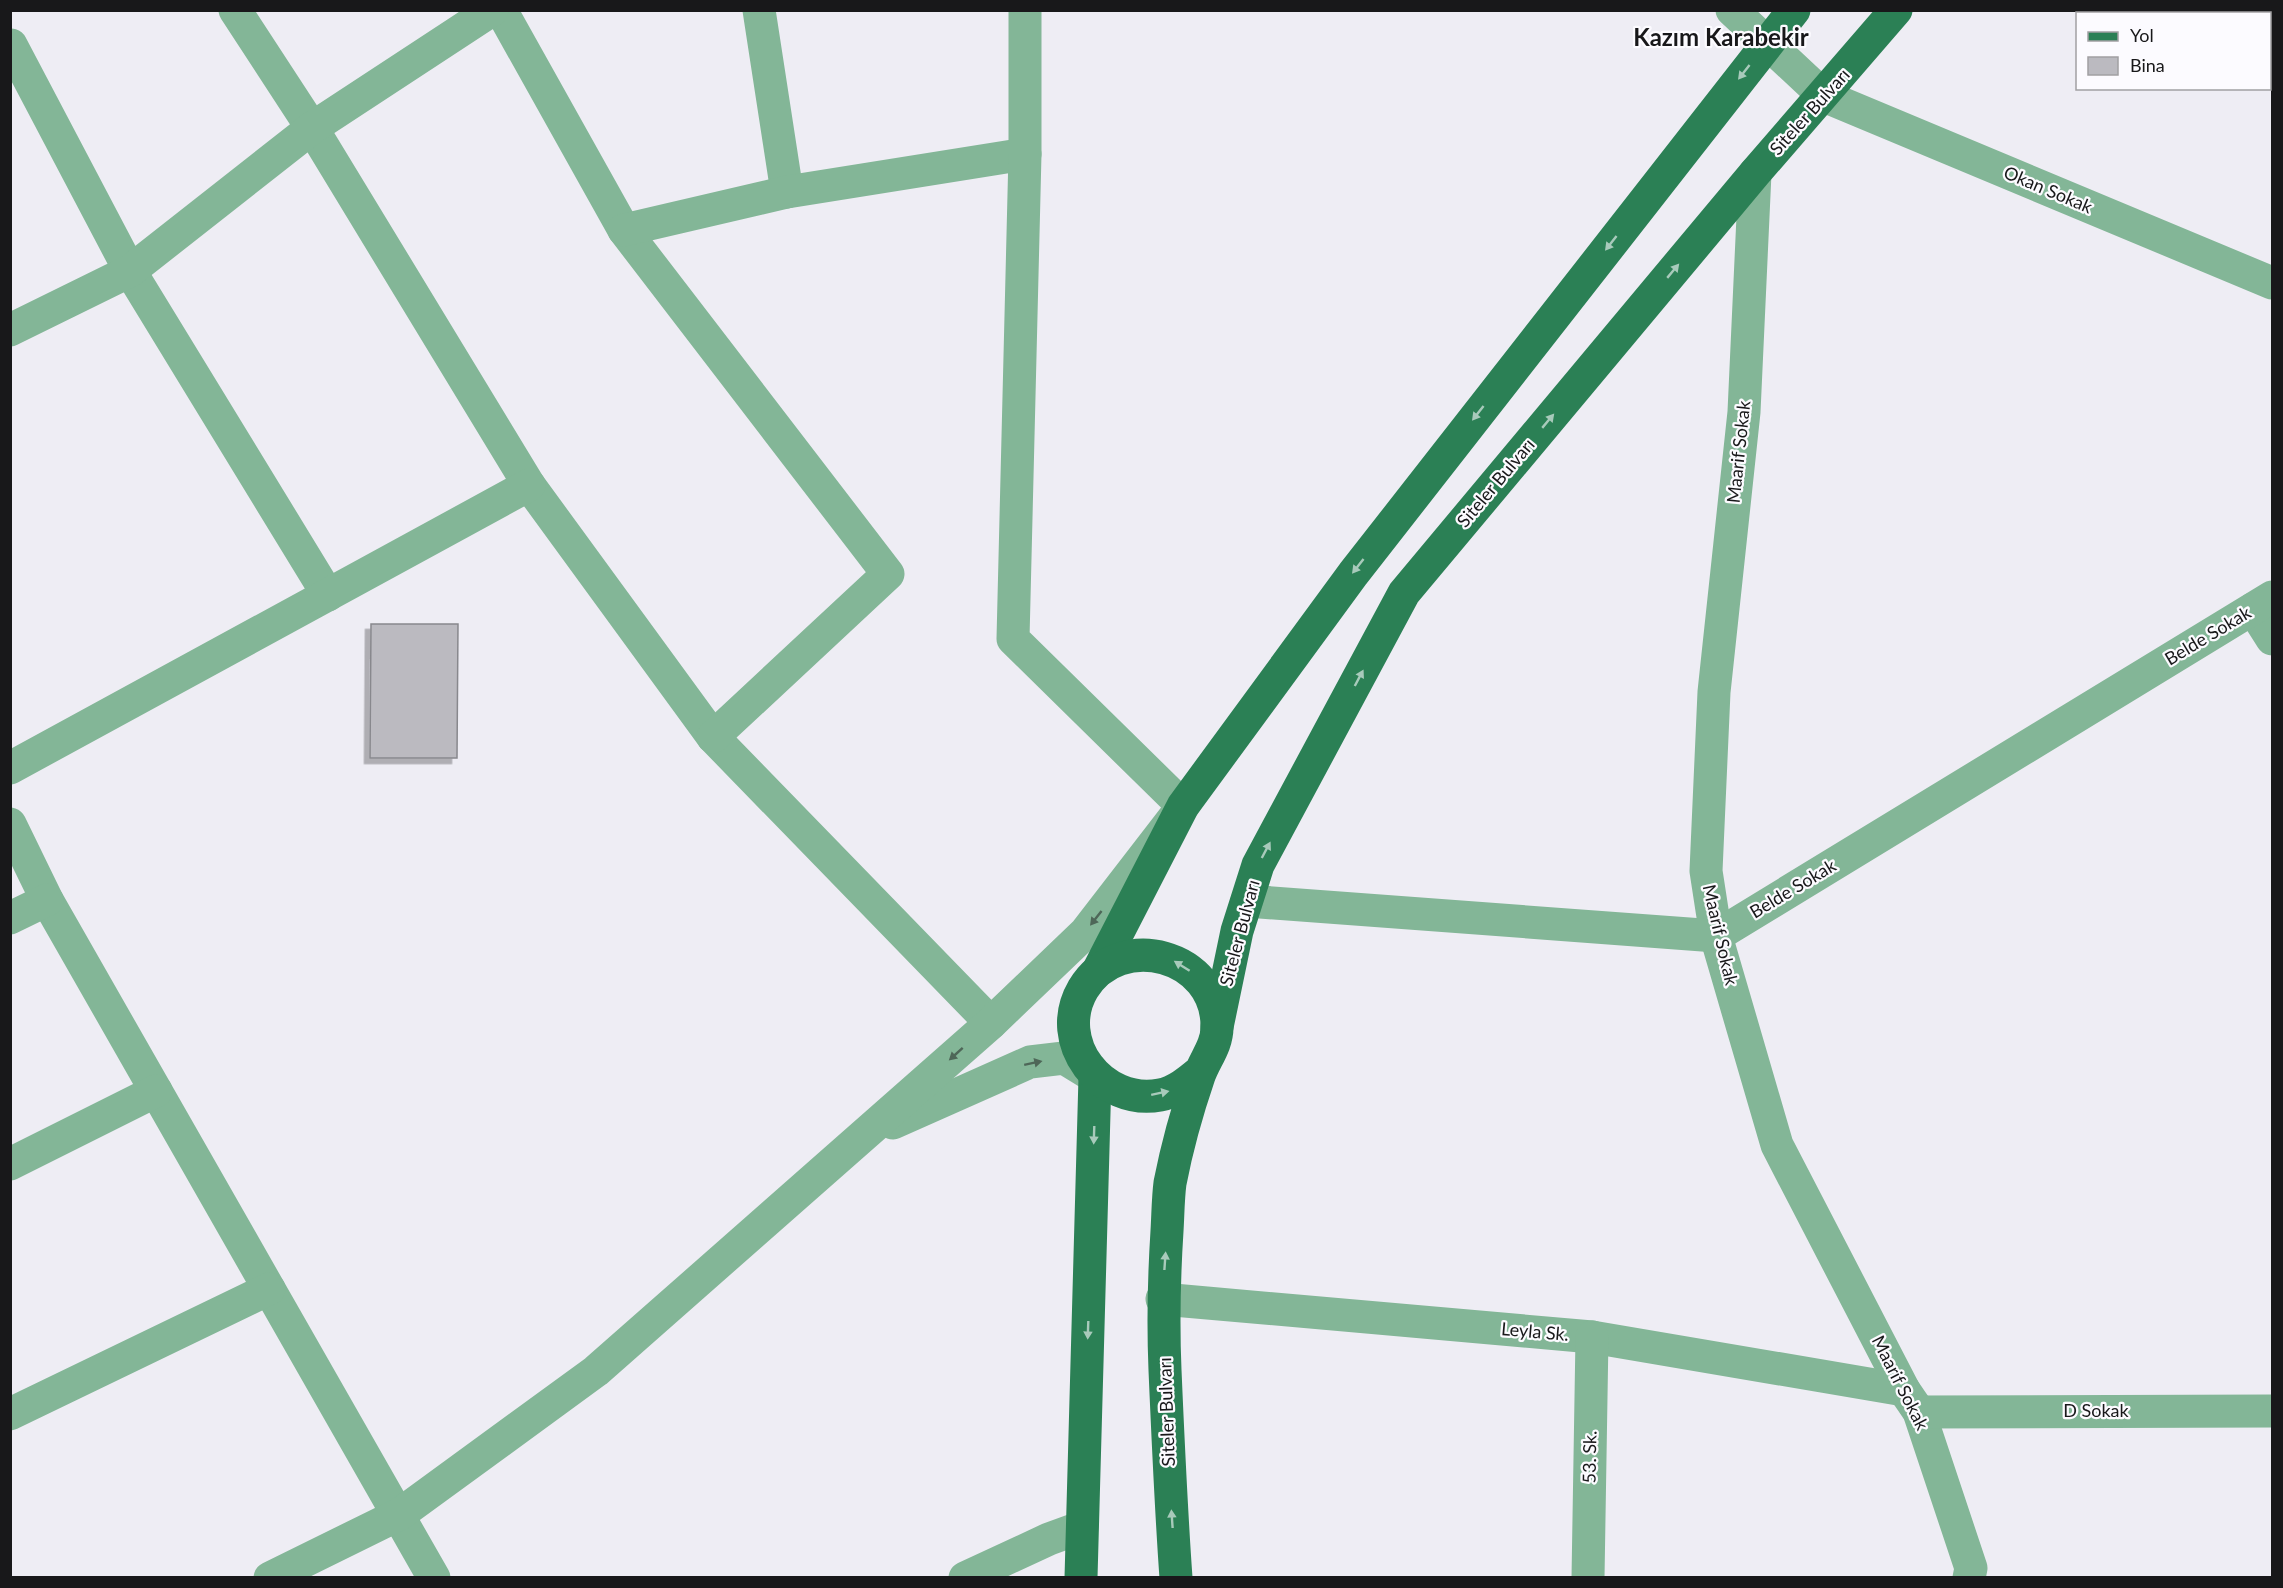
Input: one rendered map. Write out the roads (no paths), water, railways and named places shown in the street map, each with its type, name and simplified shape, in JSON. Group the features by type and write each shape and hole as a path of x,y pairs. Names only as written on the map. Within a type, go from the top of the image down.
{"main road":[{"path":"1098,972 1118,960 1141,954 1165,956 1186,966 1203,983 1214,1004 1217,1027 1213,1050 1201,1071 1183,1086 1161,1095 1138,1096 1115,1090 1095,1077 1082,1058 1074,1035 1075,1012 1083,990 1098,972 1183,806 1353,574 1794,10"},
{"name":"Siteler Bulvarı","path":"1217,1027 1237,931 1258,865 1404,593 1755,173 1824,96 1896,10"},
{"name":"Siteler Bulvarı","path":"1176,1578 1162,1299 1170,1185 1188,1108 1201,1071"},
{"path":"1081,1578 1095,1077"}],"street":[{"path":"235,10 312,128 529,485 713,737 991,1023"},
{"path":"10,330 130,271 312,128 492,10"},
{"path":"501,10 624,230 888,574 713,737"},
{"path":"759,10 787,192"},
{"path":"270,1578 399,1514 596,1371 991,1023 1085,933 1183,806 1014,639 1025,154 1025,10"},
{"path":"1732,10 1824,96"},
{"path":"11,45 130,271 328,595"},
{"name":"Okan Sokak","path":"1824,96 2272,283"},
{"path":"624,230 787,192 1025,154"},
{"name":"Maarif Sokak","path":"1755,173 1744,412 1714,692 1706,871 1716,936 1777,1145 1911,1401 1971,1568 1969,1578"},
{"path":"10,768 529,485"},
{"path":"2263,603 2272,639"},
{"name":"Belde Sokak","path":"1716,936 2263,603"},
{"path":"10,824 47,900 434,1578"},
{"path":"10,918 47,900"},
{"path":"1246,901 1716,936"},
{"path":"864,1136 1030,1062 1064,1059 1095,1077"},
{"path":"10,1164 156,1091"},
{"path":"10,1414 269,1289"},
{"name":"Leyla Sk.","path":"1162,1299 1592,1337 1911,1401"},
{"name":"53. Sk.","path":"1588,1578 1592,1337"},
{"name":"D Sokak","path":"1911,1401 2272,1411"},
{"path":"966,1578 1049,1539 1082,1527"}],"district":[{"name":"Kazım Karabekir","path":"1721,38"}]}
